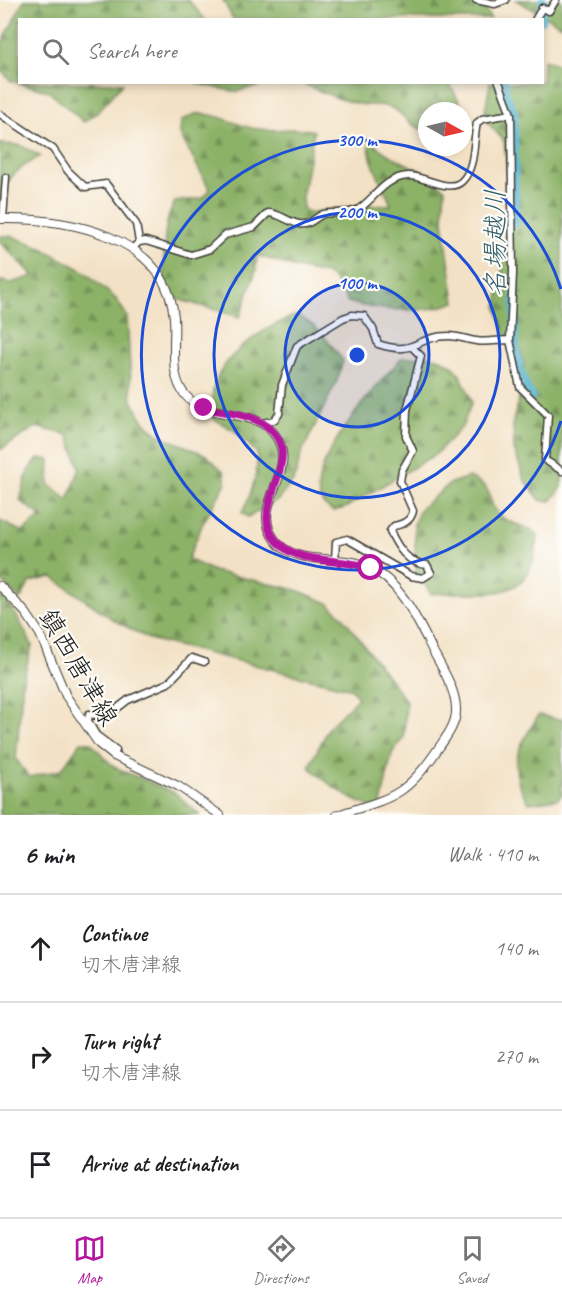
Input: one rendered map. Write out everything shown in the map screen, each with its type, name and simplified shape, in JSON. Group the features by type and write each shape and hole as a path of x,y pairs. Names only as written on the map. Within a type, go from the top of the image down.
{"main road":[{"path":"2,219 47,219 74,224 136,245 151,266 169,299 173,314 175,372 184,394 193,403 204,408 262,423 273,432 280,445 283,459 266,512 270,532 276,542 293,554 371,568 403,597 412,609 450,687 457,711 450,732 414,782 401,792 380,802 337,815"},
{"name":"鎮西唐津線","path":"0,586 26,613 40,634 66,696 99,744 114,756 178,786 220,815"}],"street":[{"path":"476,0 495,4 506,0"},
{"path":"537,18 556,0"},
{"path":"500,84 511,114 513,273 510,340 520,387 548,415 545,460 562,471"},
{"path":"0,114 53,149 68,171 86,187 106,184 136,224 136,245 154,243 191,255 210,249 225,235 254,227 268,213 302,225 310,224 326,214 351,212 359,209 381,186 398,178 414,176 436,183 456,184 463,179 470,163 477,123 482,119 511,114"},
{"path":"2,219 6,177"},
{"path":"262,423 274,420 279,414 282,385 297,346 343,318 352,315 364,316 374,330 378,344 402,351 434,336 458,336 476,341 510,340"},
{"path":"335,560 336,542 347,539 411,576 423,578 431,573 427,565 410,559 397,547 390,531 394,526 404,524 412,516 413,511 400,481 402,470 413,451 406,436 407,410 421,356 412,347"},
{"path":"114,756 116,750 96,735 88,721 89,714 102,716 110,714 128,700 168,683 192,658 204,662"}],"green space":[{"path":"24,0 188,0 204,18 18,18 18,83 11,81 1,70 1,45"},
{"path":"223,0 480,0 490,18 232,18"},
{"path":"516,0 562,0 562,26"},
{"path":"544,60 562,65 562,487 551,501 541,501 524,479 514,449 513,421 522,387 524,362 505,335 497,308 507,230 509,186 504,141 487,122 485,111 490,84 544,84"},
{"path":"22,84 122,84 97,113 84,122 48,91"},
{"path":"200,84 257,84 259,86 235,92"},
{"path":"304,84 450,84 459,102 418,102 418,128 389,107 346,101"},
{"path":"195,114 211,115 258,129 314,131 302,198 303,208 309,213 363,205 391,205 373,165 369,139 377,147 437,181 445,189 443,220 455,302 417,310 360,305 348,302 334,279 326,274 296,268 257,255 256,270 240,317 177,299 164,291 164,245 170,212 175,202 203,198 210,190 180,134 181,121"},
{"path":"0,144 20,145 40,156 9,180 0,206"},
{"path":"0,236 11,236 38,246 84,271 116,299 127,316 132,401 143,420 157,434 206,455 224,472 226,483 203,523 188,559 213,571 297,590 328,603 343,617 406,701 404,737 392,753 380,809 361,803 333,787 309,767 329,727 358,698 352,689 149,639 114,620 52,577 30,582 20,600 0,579 0,521 23,532 41,516 20,501 28,471 39,458 50,460 49,484 68,500 80,468 68,435 36,427 0,450 0,281 11,283 34,276 0,242"},
{"path":"296,315 317,329 343,361 337,381 302,452 294,480 278,500 248,517 242,513 254,484 257,453 235,431 214,419 212,400 215,383 234,354 248,342"},
{"path":"429,356 447,362 462,378 472,402 462,427 436,454 345,508 333,511 320,499 319,480 327,458 340,434 375,388 402,358"},
{"path":"469,477 488,490 495,509 504,519 534,531 538,535 534,559 526,575 516,585 503,591 431,594 416,571 414,524 420,509 451,483"},
{"path":"0,595 12,607 32,645 23,680 16,759 29,777 61,770 81,742 90,742 114,767 175,793 200,815 0,815"},
{"path":"539,715 560,720 562,718 562,795 557,799 529,803 517,778 517,757 525,737"}],"waterway":[{"name":"名場越川","path":"541,18 543,0"},
{"name":"名場越川","path":"505,84 505,93 514,112 515,223"},
{"name":"名場越川","path":"515,275 517,354 525,384 532,397"}],"route":[{"path":"204,408 249,417 262,423 273,432 280,445 283,459 281,471 266,512 270,532 276,542 293,554 358,563 371,568"}]}
